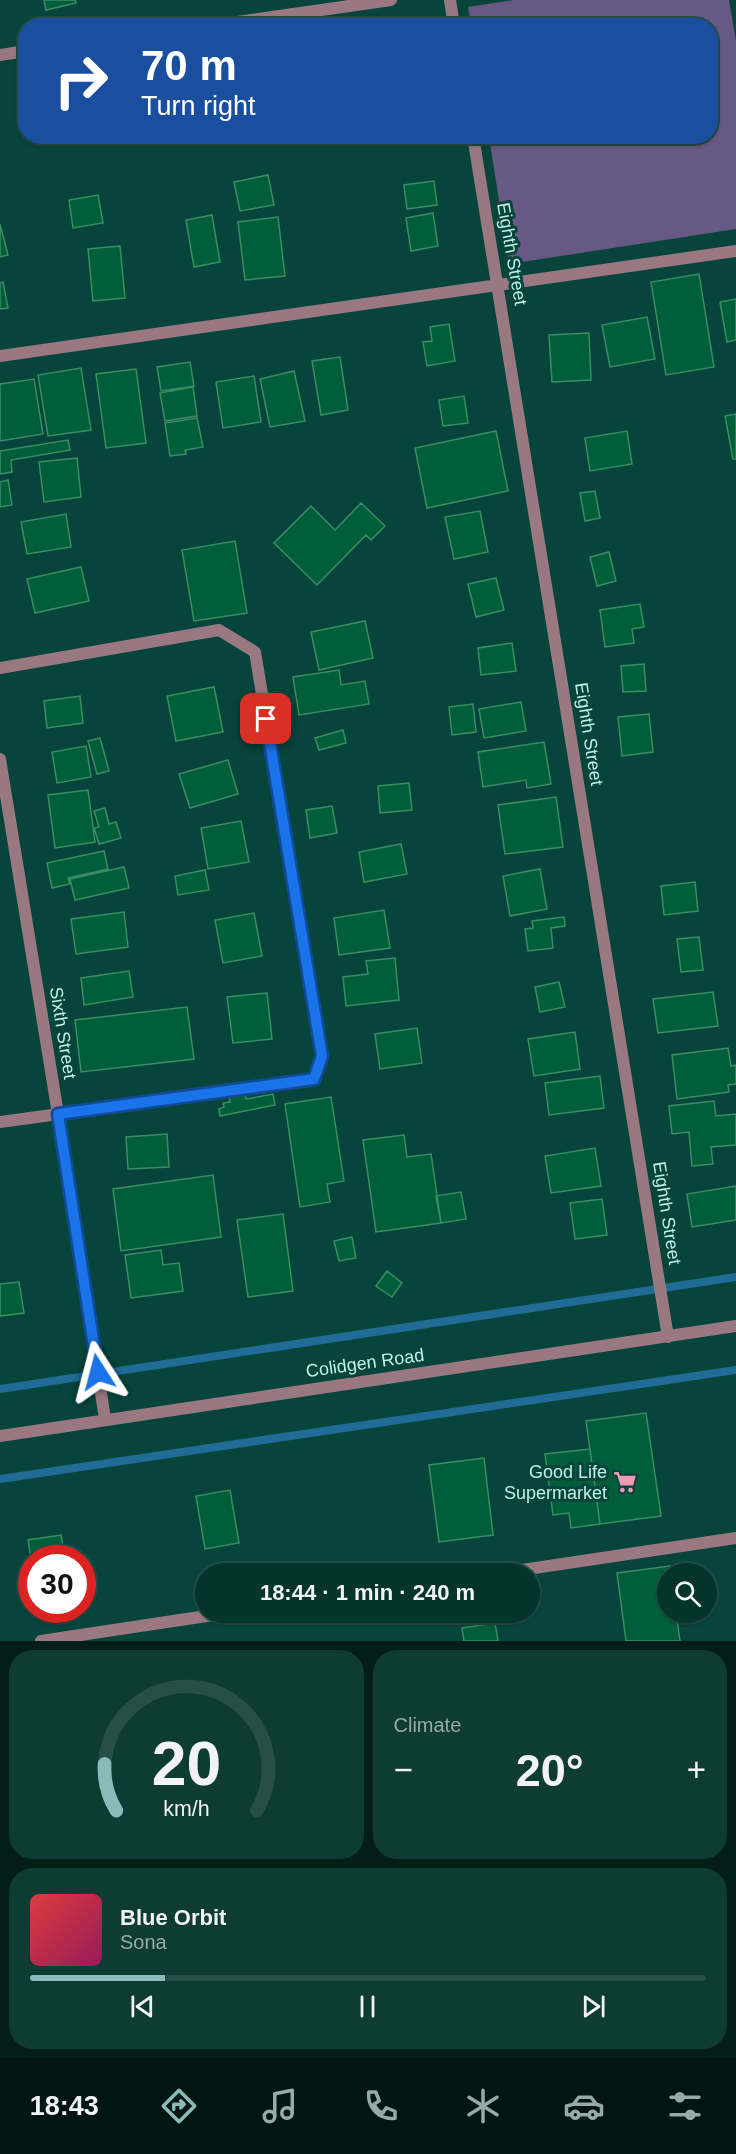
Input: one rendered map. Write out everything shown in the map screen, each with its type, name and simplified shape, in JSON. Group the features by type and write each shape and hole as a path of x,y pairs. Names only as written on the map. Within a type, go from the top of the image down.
{"street":[{"path":"265,18 391,0"},
{"path":"450,0 453,18"},
{"path":"0,55 18,52"},
{"name":"Eighth Street","path":"474,144 499,284 668,1337"},
{"path":"0,356 736,251"},
{"path":"0,668 219,630 255,652 322,1056 314,1079 0,1122"},
{"name":"Sixth Street","path":"0,759 105,1419"},
{"name":"Colidgen Road","path":"0,1436 736,1326"},
{"path":"540,1567 736,1538"},
{"path":"41,1641 195,1618"}],"shaded area":[{"path":"514,0 729,0 736,41 736,229 509,264 490,144 718,144 718,18 470,18 468,7"}],"building":[{"path":"44,0 75,0 76,3 46,10"},
{"path":"268,175 274,205 240,211 234,182"},
{"path":"434,181 437,205 407,209 404,185"},
{"path":"98,195 103,223 73,228 69,200"},
{"path":"433,213 438,246 411,251 406,218"},
{"path":"212,215 220,262 194,267 186,220"},
{"path":"278,217 285,276 245,280 238,222"},
{"path":"0,224 8,255 0,257"},
{"path":"120,246 125,298 93,301 88,249"},
{"path":"699,274 714,367 666,375 651,282"},
{"path":"3,282 8,308 0,309 0,283"},
{"path":"736,299 736,340 727,342 720,302"},
{"path":"647,317 655,359 610,367 602,325"},
{"path":"449,324 455,361 427,366 423,342 432,341 430,327"},
{"path":"589,333 591,380 552,382 549,335"},
{"path":"340,357 348,410 321,415 312,361"},
{"path":"190,362 194,386 161,391 157,367"},
{"path":"81,368 91,430 48,436 38,375"},
{"path":"136,369 146,443 106,448 96,374"},
{"path":"294,371 305,421 270,427 260,379"},
{"path":"254,376 261,422 223,428 216,382"},
{"path":"34,379 43,434 0,441 0,384"},
{"path":"193,387 197,416 165,421 160,393"},
{"path":"464,396 468,423 443,426 439,400"},
{"path":"736,414 736,459 733,459 725,416"},
{"path":"197,418 203,447 185,450 186,454 170,456 165,423"},
{"path":"496,431 508,491 427,508 415,448"},
{"path":"627,431 632,464 590,471 585,438"},
{"path":"68,440 70,450 11,460 12,472 0,474 0,451"},
{"path":"77,458 81,497 44,502 39,462"},
{"path":"8,480 12,505 0,507 0,482"},
{"path":"595,491 600,518 585,521 580,493"},
{"path":"361,503 385,526 371,540 366,535 317,585 274,543 311,506 335,530"},
{"path":"480,511 488,552 454,559 445,517"},
{"path":"66,514 71,547 27,554 21,522"},
{"path":"235,541 247,613 194,621 182,550"},
{"path":"609,552 616,581 597,586 590,557"},
{"path":"81,567 89,601 35,613 27,579"},
{"path":"496,578 504,610 476,617 468,584"},
{"path":"640,604 644,627 632,629 634,643 605,647 600,610"},
{"path":"365,621 373,658 319,670 311,632"},
{"path":"512,643 516,671 481,675 478,648"},
{"path":"644,664 646,691 623,692 621,666"},
{"path":"339,670 341,685 365,681 369,704 299,715 293,677"},
{"path":"214,687 223,732 176,741 167,696"},
{"path":"80,696 83,723 47,728 44,701"},
{"path":"521,702 526,731 484,738 479,709"},
{"path":"473,704 476,732 452,735 449,707"},
{"path":"649,714 653,752 622,756 618,717"},
{"path":"343,730 346,743 319,750 315,738"},
{"path":"100,738 109,771 97,774 88,741"},
{"path":"544,742 551,784 527,788 526,780 483,787 478,752"},
{"path":"86,746 91,777 57,783 52,752"},
{"path":"228,760 238,794 190,808 179,774"},
{"path":"409,783 412,810 380,813 378,786"},
{"path":"88,790 95,842 55,848 48,795"},
{"path":"556,797 563,847 505,854 498,805"},
{"path":"332,806 337,833 310,838 306,810"},
{"path":"105,808 109,824 116,822 121,838 99,844 94,828 99,827 94,811"},
{"path":"241,821 249,862 208,869 201,828"},
{"path":"401,844 407,874 364,882 359,852"},
{"path":"104,851 108,869 68,878 70,884 52,888 47,863"},
{"path":"124,867 129,888 75,900 70,879"},
{"path":"540,869 547,909 510,916 503,876"},
{"path":"205,870 209,890 178,895 175,876"},
{"path":"695,882 698,911 664,915 661,886"},
{"path":"384,910 390,948 339,955 334,918"},
{"path":"124,912 128,947 76,954 71,919"},
{"path":"254,913 262,956 223,963 215,920"},
{"path":"564,917 565,926 551,928 553,948 528,951 525,929 533,928 532,921"},
{"path":"699,937 703,970 681,972 677,939"},
{"path":"395,958 399,1000 346,1006 343,977 368,974 366,961"},
{"path":"129,971 133,997 84,1005 81,978"},
{"path":"559,982 565,1007 540,1012 535,987"},
{"path":"713,992 718,1026 658,1033 653,999"},
{"path":"267,993 272,1039 233,1043 227,997"},
{"path":"187,1007 194,1059 81,1072 75,1020"},
{"path":"417,1028 422,1063 380,1069 375,1034"},
{"path":"575,1032 580,1069 534,1076 528,1039"},
{"path":"728,1048 731,1066 736,1065 736,1084 728,1085 729,1092 677,1099 672,1055"},
{"path":"600,1076 604,1108 549,1115 545,1083"},
{"path":"244,1092 246,1099 273,1094 275,1105 220,1116 219,1109 224,1107 223,1103 230,1102 229,1095"},
{"path":"331,1097 344,1181 327,1184 330,1202 300,1207 285,1104"},
{"path":"714,1101 716,1116 736,1114 736,1145 711,1147 713,1164 692,1166 689,1132 672,1134 669,1106"},
{"path":"167,1134 169,1167 128,1169 126,1137"},
{"path":"404,1135 407,1157 431,1154 441,1223 376,1232 363,1140"},
{"path":"595,1148 601,1186 551,1193 545,1156"},
{"path":"213,1175 221,1237 121,1251 113,1189"},
{"path":"736,1186 736,1220 692,1227 687,1194"},
{"path":"461,1192 466,1219 441,1223 436,1196"},
{"path":"602,1199 607,1235 575,1239 570,1203"},
{"path":"283,1214 293,1291 248,1297 237,1220"},
{"path":"352,1237 356,1258 339,1261 334,1241"},
{"path":"161,1250 163,1265 179,1263 183,1291 131,1298 125,1255"},
{"path":"387,1271 402,1283 392,1297 376,1286"},
{"path":"19,1282 24,1313 0,1316 0,1284"},
{"name":"Good Life Supermarket","path":"646,1413 661,1516 600,1524 586,1421"},
{"path":"590,1449 600,1524 571,1528 569,1513 553,1515 545,1454"},
{"path":"484,1458 493,1535 439,1542 429,1465"},
{"path":"230,1490 239,1543 205,1549 196,1496"},
{"path":"61,1535 63,1545 29,1545 28,1540"},
{"path":"657,1568 657,1623 678,1623 680,1641 626,1641 617,1573"},
{"path":"495,1623 498,1641 464,1641 462,1628"}],"waterway":[{"path":"0,1389 736,1277"},
{"path":"0,1479 736,1370"}],"place":[{"name":"Good Life Supermarket","path":"625,1482"}],"route":[{"path":"98,1372 58,1114 314,1079 322,1056 266,719"}]}
